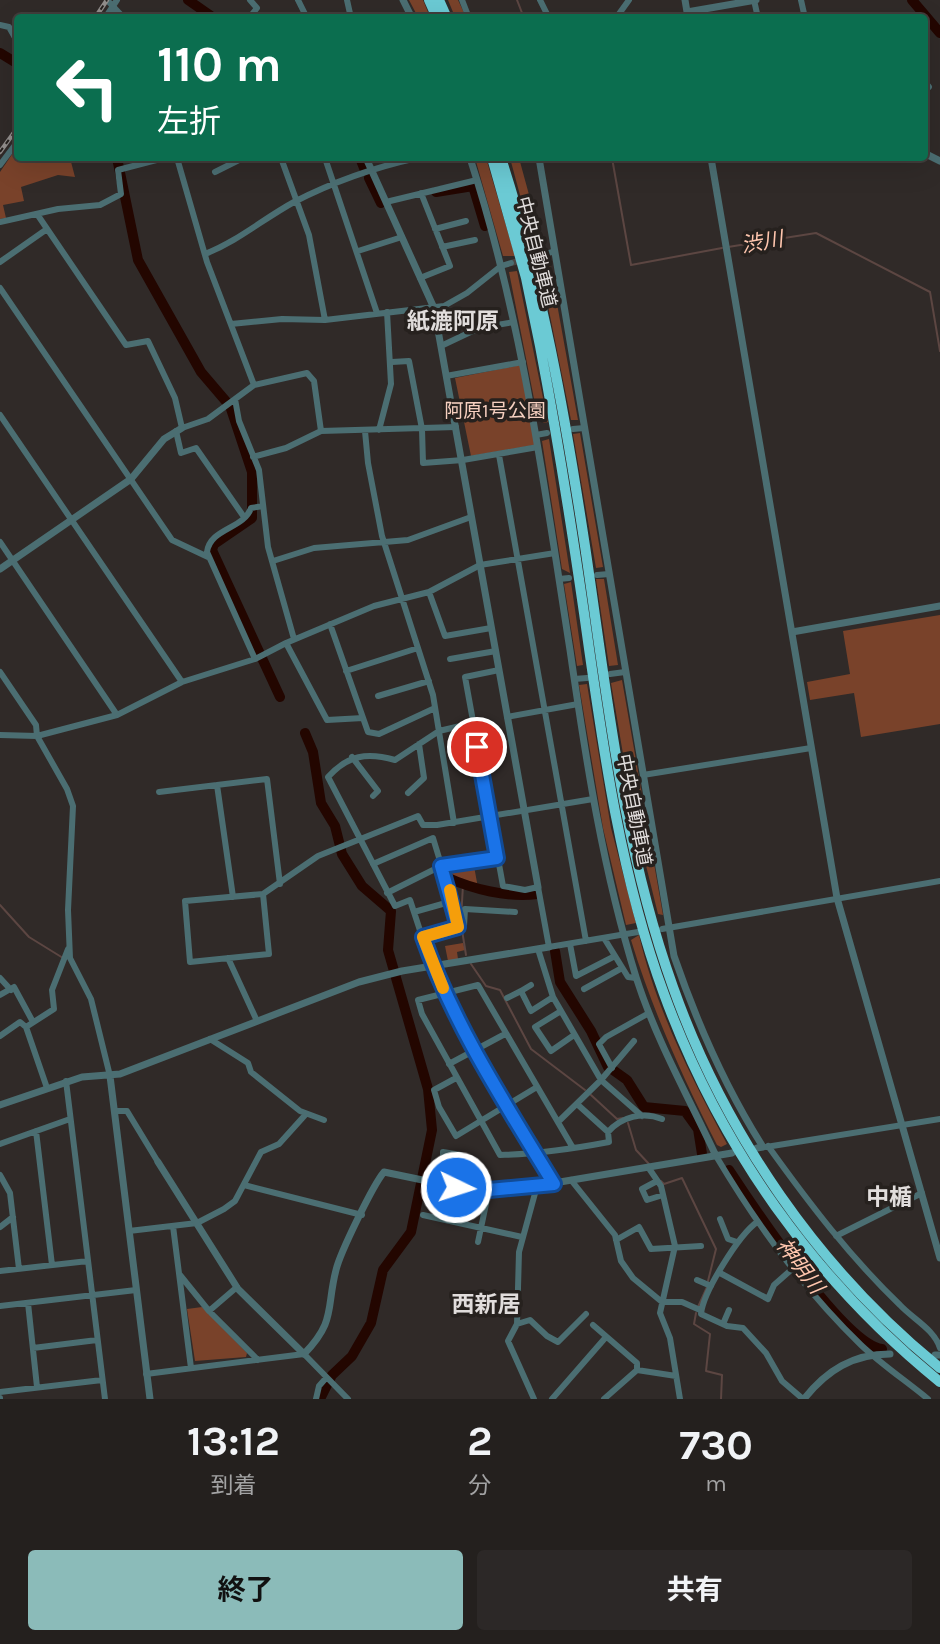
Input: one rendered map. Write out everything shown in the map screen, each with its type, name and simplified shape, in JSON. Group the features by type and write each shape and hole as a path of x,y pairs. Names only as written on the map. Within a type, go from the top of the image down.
{"highway":[{"name":"中央自動車道","path":"493,161 515,238 540,346 617,823 637,906 663,992 717,1113 773,1205 806,1248 861,1310 940,1382"},
{"name":"中央自動車道","path":"502,161 549,343 574,478 628,819 648,904 673,988 726,1107 791,1210 860,1293 940,1368"}],"street":[{"path":"107,0 115,3"},
{"path":"250,0 257,8 252,14"},
{"path":"298,1 309,0"},
{"path":"692,14 755,0"},
{"path":"0,25 9,27 14,36"},
{"path":"0,165 14,146"},
{"path":"0,222 100,205 121,194 118,170 149,161"},
{"path":"178,161 205,254 254,385"},
{"path":"215,172 237,161"},
{"path":"282,161 309,235 325,320"},
{"path":"326,161 337,185 377,313"},
{"path":"367,161 434,308 549,947"},
{"path":"205,254 232,244 296,201 372,171 406,161"},
{"path":"471,161 501,266 523,362 593,799 636,978 649,1013 716,1156 757,1222 791,1270 863,1347 928,1399"},
{"path":"540,161 643,775 665,928 681,976 711,1054 740,1111 763,1147 836,1236 901,1306 937,1338 938,1352"},
{"path":"712,161 837,898 940,1258"},
{"path":"386,202 477,180"},
{"path":"421,193 450,266 421,278"},
{"path":"37,214 126,345 148,341 175,398 181,453 196,448 244,517"},
{"path":"435,229 466,221"},
{"path":"0,262 47,229"},
{"path":"358,251 402,237"},
{"path":"442,247 475,240"},
{"path":"542,255 555,251"},
{"path":"231,324 262,320 325,320 434,308 467,293 501,266 511,263"},
{"path":"0,288 173,540 208,557"},
{"path":"379,430 391,384 392,362 387,312"},
{"path":"441,346 479,328 514,322"},
{"path":"392,362 409,361 422,429 423,463 499,455 538,447"},
{"path":"446,376 523,362"},
{"path":"0,569 131,479 164,439 179,429 208,419 254,385 296,374 312,375 321,431"},
{"path":"235,399 239,421 259,470 268,548 294,639"},
{"path":"0,415 182,682"},
{"path":"253,457 286,448 321,431 456,427"},
{"path":"573,429 584,428"},
{"path":"365,431 368,463 384,542 400,599 429,681 454,822"},
{"path":"536,435 547,433"},
{"path":"499,455 586,941"},
{"path":"258,658 208,557 207,548 211,540 244,517 251,508 263,506"},
{"path":"273,561 314,548 408,540 471,517"},
{"path":"0,542 117,715"},
{"path":"0,734 37,736 117,715 182,682 258,658 330,624 400,599 429,592 480,565 555,553"},
{"path":"597,575 609,574"},
{"path":"559,579 569,578"},
{"path":"429,592 444,636 491,628"},
{"path":"792,632 940,606"},
{"path":"330,624 368,732 379,734 435,708"},
{"path":"286,643 327,720 363,718"},
{"path":"346,671 418,648"},
{"path":"450,659 495,651"},
{"path":"499,670 466,675 489,817 503,887 525,890 538,887"},
{"path":"0,672 36,725 37,736 67,789 74,814 68,947 73,969 91,999 110,1076 150,1399"},
{"path":"610,674 625,672"},
{"path":"574,679 587,678"},
{"path":"378,696 429,681"},
{"path":"507,717 578,704"},
{"path":"473,723 439,731 395,760 376,755 352,757 340,764 328,777 395,906 410,900 432,965 446,993 506,1107 554,1184"},
{"path":"408,793 424,778 419,744"},
{"path":"643,775 811,748"},
{"path":"352,757 378,791 373,796"},
{"path":"159,792 267,779 280,884"},
{"path":"217,785 233,897"},
{"path":"263,894 269,954 190,961 185,901 263,894 318,856 418,816 423,825 454,822 593,799"},
{"path":"373,864 433,838 453,901 458,927"},
{"path":"387,893 441,866 497,858"},
{"path":"665,928 940,881"},
{"path":"414,912 453,901"},
{"path":"423,937 464,926 465,909 515,912"},
{"path":"0,1105 66,1081 82,1077 110,1076 359,982 432,965 638,932"},
{"path":"604,938 628,977 636,978"},
{"path":"570,944 576,976 615,956"},
{"path":"29,1025 54,1009 52,990 68,947"},
{"path":"538,949 553,997 601,1080 642,1115"},
{"path":"228,958 257,1021"},
{"path":"584,989 622,968"},
{"path":"0,978 11,989"},
{"path":"573,1148 478,985 418,1000 422,1014 500,1155 536,1154 573,1148 609,1142 608,1132 577,1104"},
{"path":"507,998 531,985"},
{"path":"0,995 14,987 29,1025 47,1088"},
{"path":"521,991 531,1011 553,997"},
{"path":"561,1012 535,1027 551,1051 574,1035"},
{"path":"612,1068 599,1044 606,1037 649,1013"},
{"path":"0,1036 20,1022 29,1025"},
{"path":"449,1064 505,1034"},
{"path":"210,1039 248,1063 251,1072 306,1114 324,1120"},
{"path":"558,1122 601,1080 634,1041"},
{"path":"456,1078 435,1090 439,1107 456,1136 537,1087"},
{"path":"66,1081 105,1399"},
{"path":"114,1111 127,1111 236,1287 348,1399"},
{"path":"129,1231 197,1223 235,1200 261,1152 279,1144 306,1114"},
{"path":"608,1132 618,1121 642,1115 651,1114 662,1119"},
{"path":"0,1144 70,1119"},
{"path":"763,1147 940,1119"},
{"path":"36,1132 52,1265"},
{"path":"443,1156 443,1152 461,1155 456,1187"},
{"path":"146,1374 304,1354 317,1341 329,1319 336,1269 384,1172 456,1187 489,1190 554,1184 732,1153"},
{"path":"648,1167 663,1195 675,1246 660,1313 670,1338 680,1399"},
{"path":"0,1175 10,1193 19,1269"},
{"path":"572,1180 616,1240 624,1267 662,1302 682,1303 723,1324 743,1328 753,1336 782,1381 804,1399 835,1369 874,1354 890,1354"},
{"path":"657,1181 642,1189 647,1200 663,1195"},
{"path":"244,1185 362,1215"},
{"path":"534,1399 508,1341 517,1324 522,1237 537,1186"},
{"path":"478,1242 489,1190"},
{"path":"0,1200 10,1193"},
{"path":"836,1236 922,1193"},
{"path":"423,1215 522,1237"},
{"path":"0,1227 13,1217"},
{"path":"720,1219 728,1239 737,1242"},
{"path":"700,1310 737,1242 757,1222"},
{"path":"173,1226 191,1368"},
{"path":"616,1240 639,1227 651,1249 701,1246"},
{"path":"0,1271 88,1261"},
{"path":"720,1273 768,1299 775,1285 791,1270"},
{"path":"179,1273 209,1311 258,1360"},
{"path":"697,1279 711,1286"},
{"path":"209,1311 236,1287"},
{"path":"0,1306 136,1290"},
{"path":"27,1303 37,1387"},
{"path":"723,1324 729,1310"},
{"path":"517,1324 530,1320 558,1342 586,1314"},
{"path":"593,1325 637,1363 637,1370 604,1399"},
{"path":"552,1399 606,1337"},
{"path":"33,1348 97,1340"},
{"path":"637,1370 676,1376"},
{"path":"316,1399 319,1386 327,1378"},
{"path":"0,1392 102,1380"}],"green space":[{"path":"409,0 423,0 429,14 416,14"},
{"path":"448,0 458,0 465,14 454,14"},
{"path":"14,151 14,161 71,161 75,177 58,175 21,187 24,201 3,205 6,218 0,219 0,172"},
{"path":"476,161 487,161 515,256 503,256"},
{"path":"511,161 520,161 543,246 534,247"},
{"path":"550,265 578,420 571,420 540,266"},
{"path":"517,271 548,422 544,423 538,419 509,272"},
{"name":"阿原1号公園","path":"520,365 535,445 471,456 455,378"},
{"path":"580,433 603,567 596,568 573,434"},
{"path":"549,439 570,573 562,569 542,441"},
{"path":"596,579 604,579 618,665 609,666"},
{"path":"571,582 583,665 577,666 564,584"},
{"path":"940,615 940,724 861,737 854,693 810,700 807,682 850,674 843,631"},
{"path":"622,680 663,915 658,914 633,813 611,683"},
{"path":"587,684 611,828 636,923 626,925 603,828 579,685"},
{"path":"474,866 478,888 448,877 448,870"},
{"path":"639,935 665,1016 727,1144 721,1147 717,1145 704,1120 659,1019 631,940"},
{"path":"463,943 465,950 457,952 458,959 448,961 445,946"},
{"path":"202,1307 247,1353 246,1357 195,1361 187,1309"}],"waterway":[{"name":"渋川","path":"188,0 208,14"},
{"path":"517,0 522,14"},
{"path":"912,0 924,14"},
{"path":"928,19 940,33"},
{"path":"0,53 14,62"},
{"path":"118,161 138,260 201,372 230,406 252,472 252,518 214,544 212,550 280,697"},
{"name":"渋川","path":"361,161 364,168"},
{"name":"渋川","path":"613,161 631,265 722,248"},
{"name":"渋川","path":"369,178 381,203"},
{"name":"渋川","path":"436,192 473,186 485,226"},
{"name":"渋川","path":"728,247 816,233 930,292 940,351"},
{"path":"305,733 313,752 321,803 335,826 342,854 362,886 391,911 388,950 428,1089 432,1130 411,1232 383,1270 371,1323 352,1356 332,1375 320,1399"},
{"name":"神明川","path":"446,877 490,891 514,895 537,894"},
{"path":"461,919 463,885"},
{"path":"0,905 29,937 63,958"},
{"path":"462,930 466,955"},
{"name":"神明川","path":"555,951 560,982 591,1031 608,1067"},
{"path":"471,964 486,986 500,990 531,1049 585,1090"},
{"name":"神明川","path":"613,1070 627,1080 644,1107 685,1111 698,1129 702,1154"},
{"path":"591,1095 617,1119 623,1118"},
{"path":"628,1123 636,1150 649,1164"},
{"name":"神明川","path":"729,1170 777,1241 823,1299 845,1324 865,1341 882,1349"},
{"path":"661,1181 664,1184 682,1178 716,1249 708,1281"},
{"path":"698,1307 707,1287"},
{"path":"696,1313 694,1324 710,1334 706,1371 722,1375 721,1399"}],"tunnel":[{"path":"511,263 542,255"}],"railway":[{"path":"98,14 107,0"},
{"path":"0,152 14,133"}],"slow traffic":[{"path":"443,988 434,973 423,937 458,927 450,890"}],"district":[{"name":"紙漉阿原","path":"453,321"},
{"name":"中楯","path":"889,1197"},
{"name":"西新居","path":"486,1304"}],"route":[{"path":"456,1187 489,1190 554,1184 506,1107 434,973 423,937 458,927 441,866 497,858 477,747"}]}
